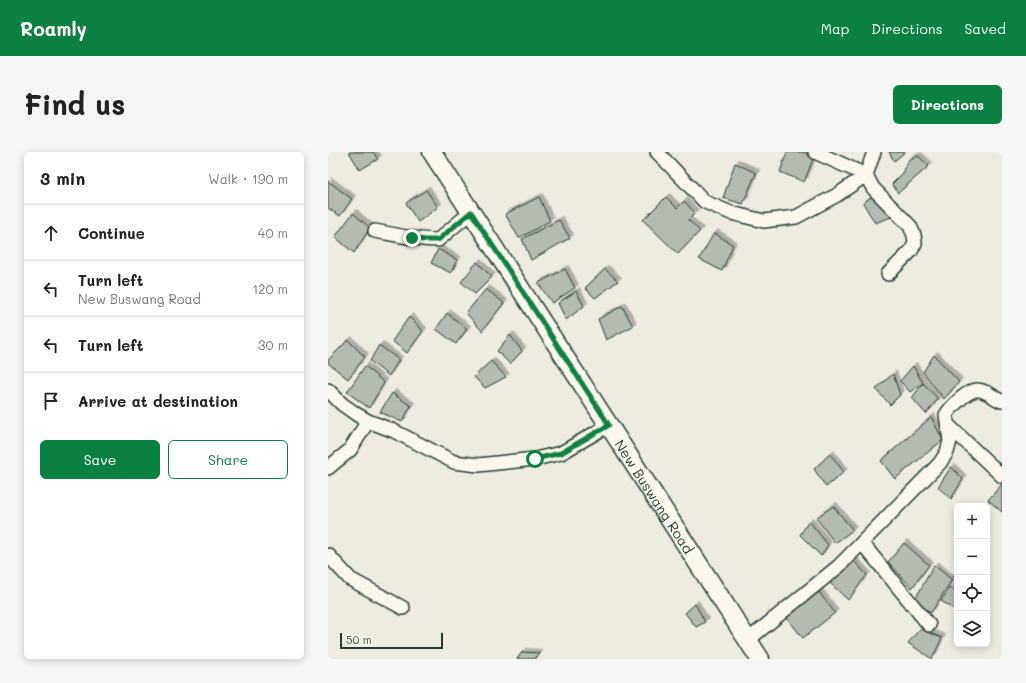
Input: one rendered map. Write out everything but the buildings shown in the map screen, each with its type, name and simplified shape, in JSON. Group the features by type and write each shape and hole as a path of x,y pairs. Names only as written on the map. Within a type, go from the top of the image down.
{"street":[{"name":"New Buswang Road","path":"432,152 760,659"},
{"path":"657,152 705,202 731,213 764,221 796,217 837,195 866,175 874,152"},
{"path":"815,152 866,175 873,188 910,226 914,235 915,243 911,251 888,274"},
{"path":"375,231 425,240 438,240 471,212"},
{"path":"328,390 342,404 368,421 394,431 454,462 478,465 535,459 561,453 609,425"},
{"path":"748,640 839,566 940,463 947,452 950,441 946,415 948,412 971,391 984,391 991,394 999,401 1002,401"},
{"path":"328,468 350,450 368,421"},
{"path":"948,425 1002,476"},
{"path":"862,542 929,625"},
{"path":"328,555 350,579 403,608"}],"route":[{"path":"412,238 438,240 471,212 609,425 561,453 535,459"}]}
